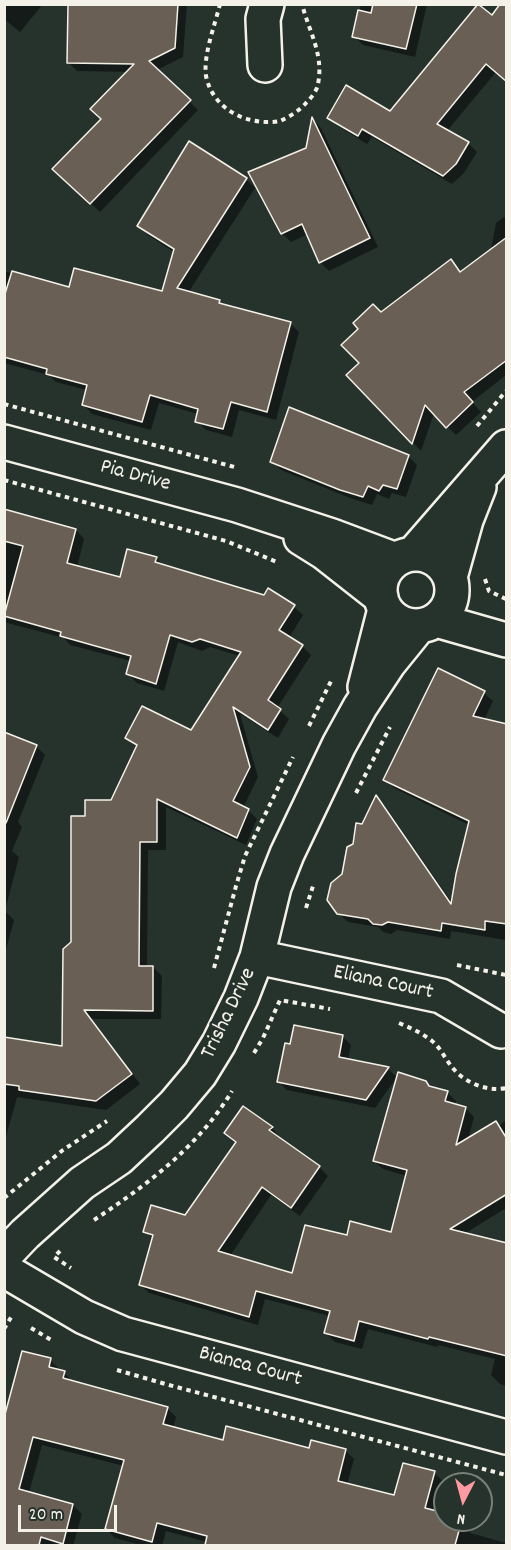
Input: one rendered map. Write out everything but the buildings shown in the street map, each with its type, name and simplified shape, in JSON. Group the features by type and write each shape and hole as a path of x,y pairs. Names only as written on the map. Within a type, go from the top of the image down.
{"street":[{"path":"265,65 262,19 267,4"},
{"name":"Pia Drive","path":"4,442 210,498 404,557"},
{"path":"507,447 450,511 404,557 388,567 382,576 380,586 383,603 391,617 399,622 409,626 428,623 507,640"},
{"path":"428,623 445,612 450,602 451,583 466,520 484,474"},
{"name":"Pia Drive","path":"264,515 325,553 383,603"},
{"path":"404,557 424,555 435,559 444,567 451,583 507,634"},
{"name":"Trisha Drive","path":"360,707 383,603"},
{"name":"Trisha Drive","path":"4,1256 82,1183 119,1158 181,1097 200,1074 219,1043 241,998 256,957 274,886 286,854 339,745 360,707 389,663 428,623"},
{"name":"Eliana Court","path":"256,957 441,996 501,1031"},
{"name":"Bianca Court","path":"4,1270 84,1317 123,1334 507,1437"}],"path":[{"path":"471,434 507,392"},
{"path":"4,404 246,471"},
{"path":"4,480 214,538 281,564"},
{"path":"489,591 507,599"},
{"path":"352,800 390,727"},
{"path":"304,913 314,882"},
{"path":"280,1000 336,1010"},
{"path":"395,1022 420,1032 433,1042 459,1075 485,1088 507,1088"},
{"path":"4,1198 63,1150 109,1119"},
{"path":"54,1257 80,1273"},
{"path":"4,1329 13,1314"}]}
